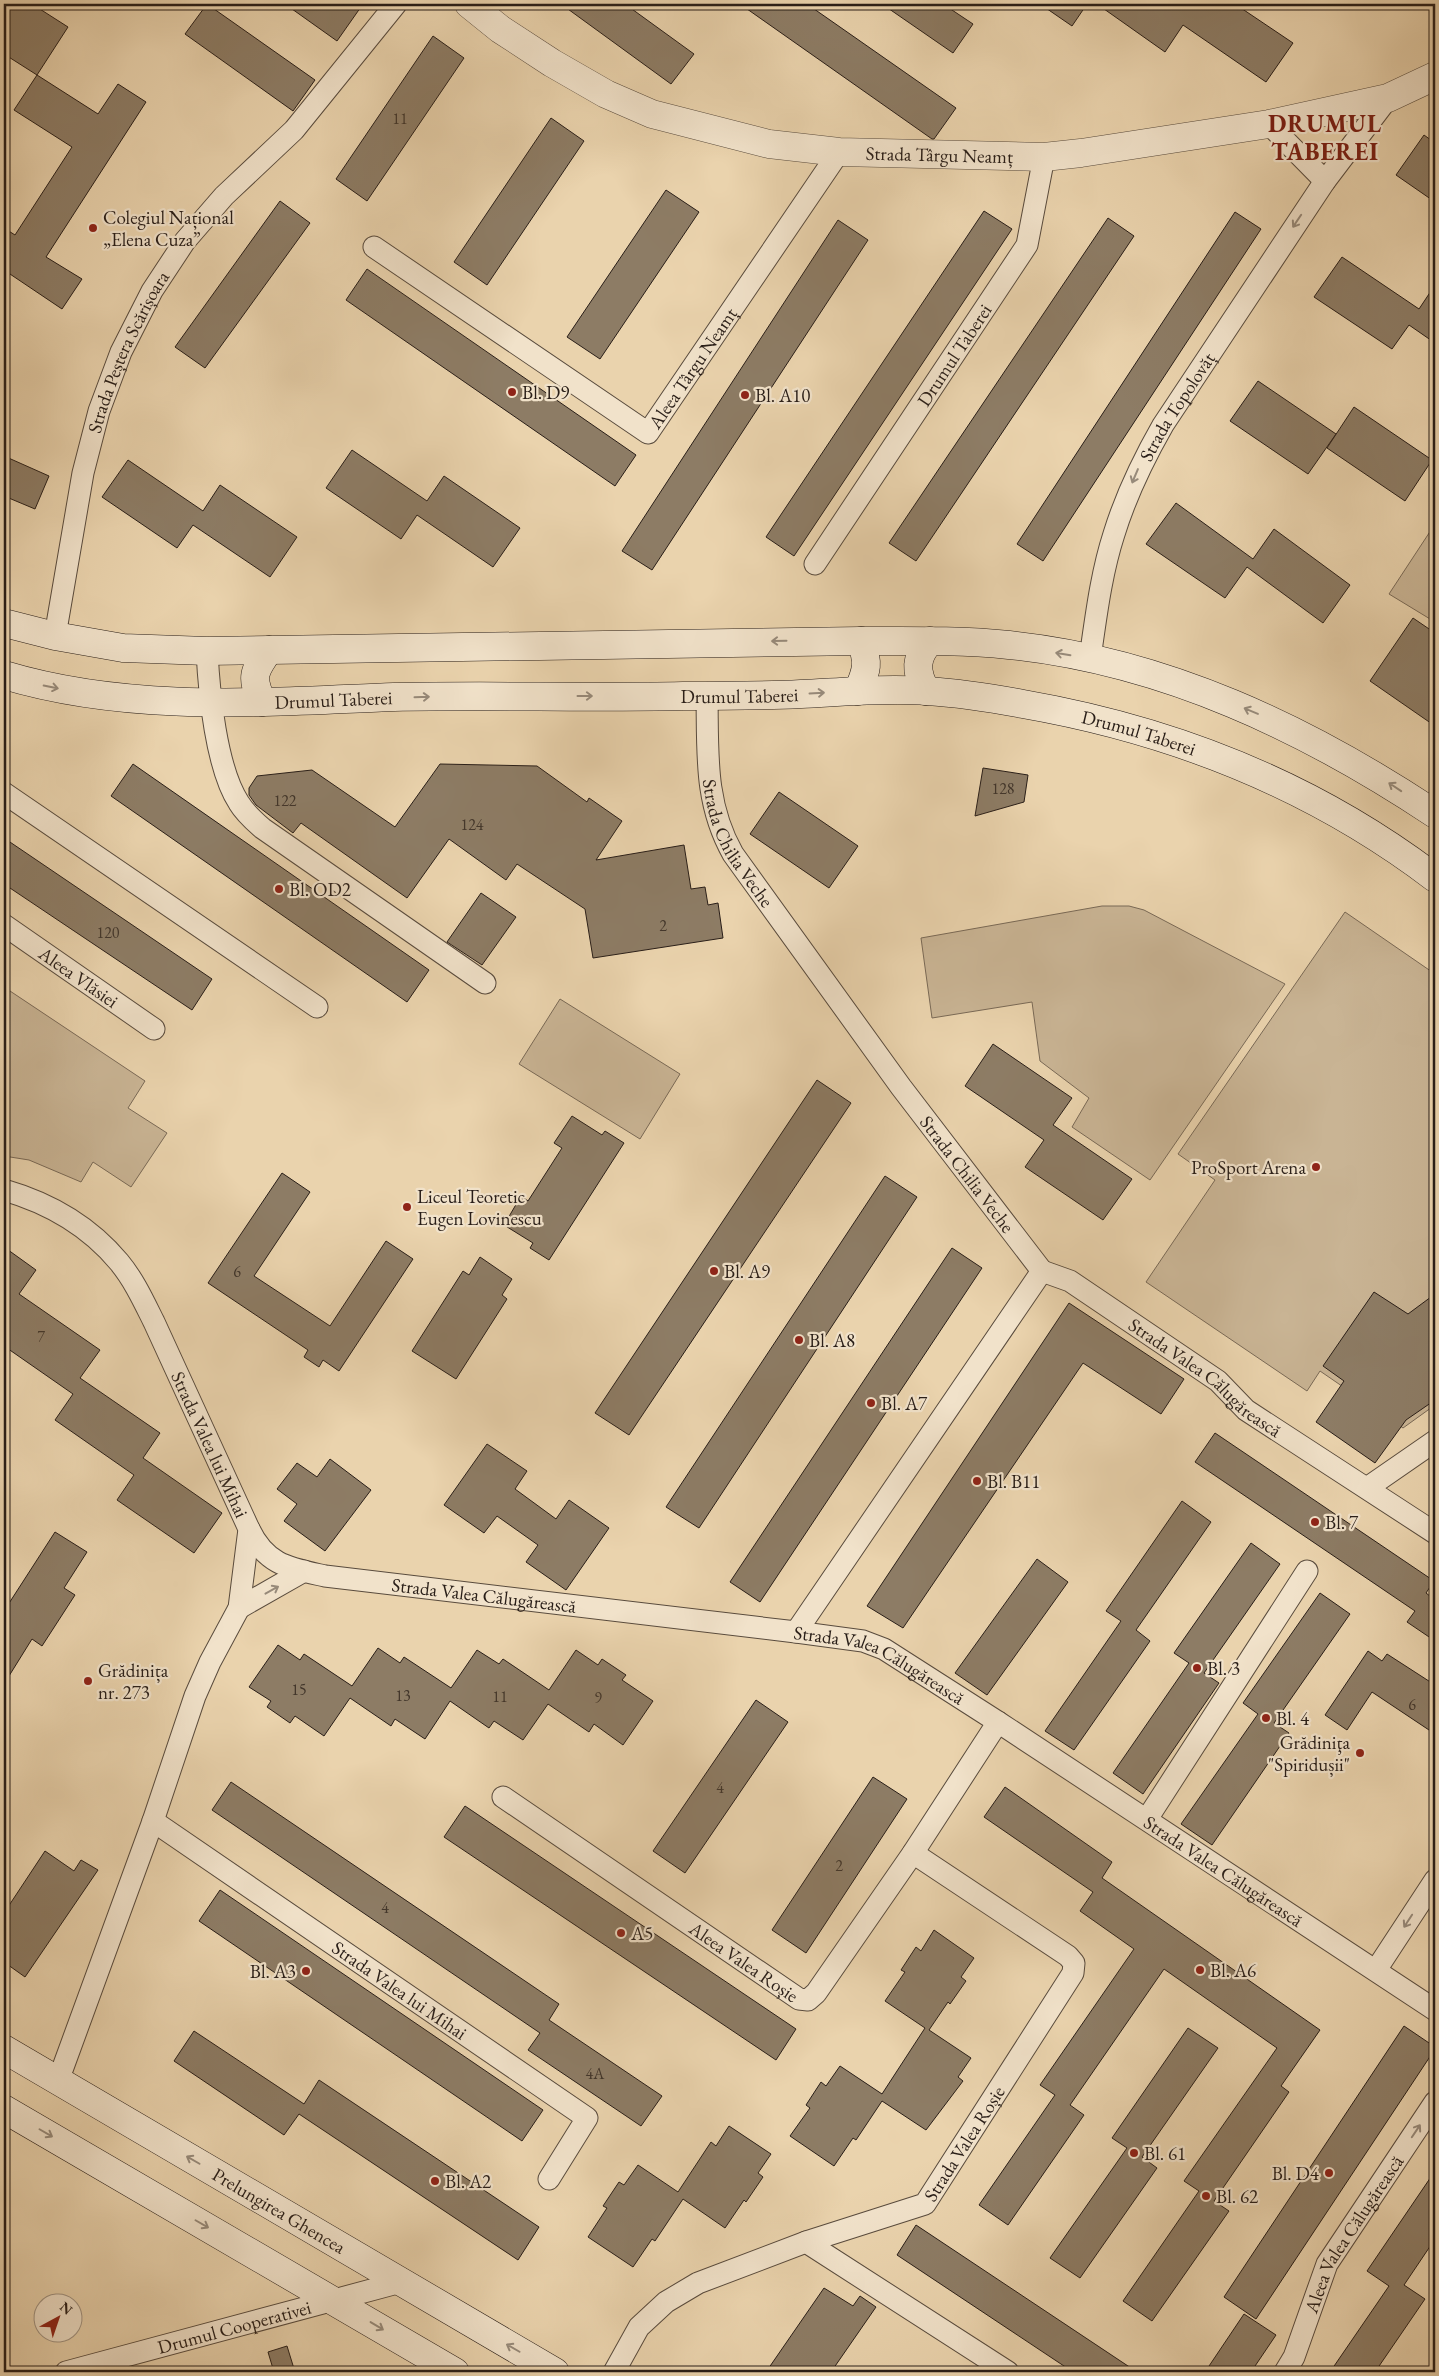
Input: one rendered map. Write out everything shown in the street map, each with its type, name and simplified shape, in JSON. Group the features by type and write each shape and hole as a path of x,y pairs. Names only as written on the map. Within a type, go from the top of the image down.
{"main road":[{"name":"Strada Târgu Neamț","path":"469,4 500,29 552,64 606,94 652,114 769,144 839,152 1044,157 1270,124 1388,98 1435,76"},
{"path":"4,623 55,636 122,648 207,650 861,640 1010,645 1090,658 1179,683 1267,718 1325,747 1381,778 1435,814"},
{"path":"858,692 867,670 866,655 861,640"},
{"path":"926,691 917,669 918,658 930,641"},
{"path":"262,702 253,678 257,666 269,650"},
{"name":"Drumul Taberei","path":"4,675 29,682 112,698 210,702 443,696 708,696 926,691 984,697 1065,711 1164,737 1246,768 1304,796 1361,827 1435,878"},
{"name":"Prelungirea Ghencea","path":"4,2049 555,2372"},
{"path":"6,2112 455,2372"}],"street":[{"name":"Strada Peștera Scărișoara","path":"55,636 84,474 99,411 121,352 152,291 186,241 224,196 294,130 396,4"},
{"name":"Strada Topolovăț","path":"1090,658 1098,602 1113,536 1140,466 1163,425 1325,181 1388,98"},
{"path":"1270,124 1325,181"},
{"name":"Aleea Târgu Neamț","path":"374,247 648,433 839,152"},
{"name":"Drumul Taberei","path":"815,564 1027,246 1044,157"},
{"path":"207,650 210,702 228,782 248,816 262,828 485,983"},
{"name":"Strada Chilia Veche","path":"708,696 709,781 721,833 733,854 901,1087 1042,1271"},
{"path":"4,793 317,1007"},
{"name":"Aleea Vlăsiei","path":"4,925 154,1029"},
{"name":"Strada Valea lui Mihai","path":"4,1190 35,1199 73,1221 120,1263 139,1292 154,1322 249,1529 239,1608 210,1662 195,1696 58,2081"},
{"path":"796,1632 1042,1271"},
{"name":"Strada Valea Călugărească","path":"1042,1271 1070,1281 1218,1381 1246,1410 1435,1533"},
{"path":"1367,1488 1435,1441"},
{"name":"Strada Valea Călugărească","path":"249,1529 256,1543 270,1558 288,1568 325,1576 796,1632 863,1641 884,1649 1147,1819 1435,2010"},
{"path":"1147,1819 1307,1571"},
{"path":"239,1608 304,1572"},
{"name":"Aleea Valea Roșie","path":"503,1797 791,1993 808,2000 816,1993 913,1853 998,1722"},
{"name":"Strada Valea lui Mihai","path":"152,1821 587,2118 549,2179"},
{"name":"Strada Valea Roșie","path":"614,2372 639,2327 666,2302 698,2283 806,2242 925,2204 1074,1973 1074,1963 1068,1956 913,1853"},
{"path":"1376,1970 1435,1880"},
{"name":"Aleea Valea Călugărească","path":"1285,2372 1294,2357 1327,2264 1435,2102"},
{"path":"806,2242 1008,2372"},
{"name":"Drumul Cooperativei","path":"66,2372 401,2282"}],"shaded area":[{"path":"1435,524 1435,622 1389,594"},
{"path":"1102,906 1129,906 1144,910 1285,984 1150,1180 1072,1127 1089,1098 1040,1061 1032,1002 932,1018 921,938"},
{"name":"ProSport Arena","path":"1345,912 1435,974 1435,1405 1403,1428 1320,1371 1307,1391 1146,1282 1215,1180 1178,1154"},
{"path":"4,987 145,1081 128,1108 167,1133 131,1187 93,1162 81,1182 29,1160 4,1156"},
{"path":"560,999 680,1074 640,1139 519,1064"}],"building":[{"path":"4,4 32,4 68,27 37,75 4,54"},
{"path":"207,4 315,80 293,111 185,34"},
{"path":"285,4 363,4 337,41"},
{"path":"561,4 625,4 694,54 671,84"},
{"path":"740,4 807,4 956,108 934,139 932,139"},
{"path":"882,4 943,4 973,24 953,53"},
{"path":"1040,4 1087,4 1072,26"},
{"path":"1097,4 1235,4 1293,43 1266,82 1183,25 1165,52"},
{"path":"433,36 464,58 367,201 336,179"},
{"path":"37,75 98,114 118,84 146,102 46,257 82,279 62,309 4,270 4,228 15,235 72,147 14,110"},
{"path":"551,118 584,141 487,285 454,262"},
{"path":"1424,135 1435,143 1435,202 1396,175"},
{"path":"666,190 699,212 600,359 567,337"},
{"path":"280,201 310,223 205,368 175,347"},
{"path":"984,211 1012,229 794,556 766,537"},
{"path":"1235,212 1261,229 1043,561 1017,544"},
{"path":"1108,218 1134,236 916,561 889,543"},
{"name":"Bl. A10","path":"838,220 868,240 652,570 622,551"},
{"path":"1342,257 1419,309 1435,285 1435,343 1409,325 1392,349 1314,297"},
{"name":"Bl. D9","path":"367,269 636,455 615,486 346,300"},
{"path":"1258,381 1336,434 1308,474 1230,421"},
{"path":"1354,407 1432,460 1405,501 1327,448"},
{"path":"352,450 427,501 444,476 520,528 493,567 417,515 401,539 326,488"},
{"path":"4,456 49,476 35,509 4,496"},
{"path":"128,460 203,511 220,485 297,537 270,577 193,525 177,548 102,497"},
{"path":"1176,503 1253,559 1274,529 1350,585 1323,623 1247,567 1225,598 1146,544"},
{"path":"1413,618 1435,633 1435,726 1370,681"},
{"name":"Bl. OD2","path":"133,764 429,970 407,1002 111,796"},
{"path":"440,764 537,766 587,802 589,798 622,821 596,860 684,845 691,889 705,887 708,905 718,903 723,938 593,958 585,909 517,864 506,880 449,839 407,898 301,823 293,833 256,805 249,795 249,788 257,776 312,770 395,827"},
{"path":"983,768 1028,775 1024,802 975,816"},
{"path":"779,792 858,846 829,888 750,834"},
{"path":"4,838 212,979 192,1010 4,884"},
{"path":"481,893 516,917 482,965 447,942"},
{"path":"993,1044 1072,1098 1053,1125 1132,1179 1103,1220 1025,1167 1044,1140 965,1086"},
{"name":"Bl. A9","path":"817,1080 851,1103 629,1435 595,1413"},
{"path":"572,1116 602,1135 605,1131 624,1143 549,1260 530,1248 533,1243 504,1225 521,1196 528,1201 562,1148 554,1143"},
{"path":"282,1173 310,1192 254,1276 330,1326 386,1241 413,1259 339,1371 323,1360 319,1367 304,1357 308,1350 208,1283"},
{"name":"Bl. A8","path":"885,1176 917,1197 699,1528 666,1507"},
{"path":"4,1247 36,1270 19,1294 100,1350 80,1378 160,1433 143,1458 222,1513 194,1553 117,1500 134,1475 55,1420 73,1394 4,1346"},
{"name":"Bl. A7","path":"952,1248 982,1268 760,1602 730,1582"},
{"path":"480,1257 512,1279 502,1295 507,1299 456,1379 412,1351 463,1271 469,1275"},
{"path":"1374,1292 1408,1314 1435,1294 1435,1400 1406,1420 1375,1463 1316,1422 1344,1381 1323,1366"},
{"name":"Bl. B11","path":"1069,1303 1184,1379 1161,1414 1083,1363 903,1628 867,1606"},
{"name":"Bl. 7","path":"1215,1433 1434,1581 1426,1593 1435,1600 1435,1641 1407,1622 1415,1611 1195,1462"},
{"path":"487,1444 527,1471 515,1489 556,1519 569,1500 609,1528 566,1590 526,1562 538,1545 497,1516 484,1533 444,1505"},
{"path":"330,1459 371,1490 325,1551 284,1521 297,1504 277,1489 297,1463 317,1477"},
{"path":"1182,1501 1211,1522 1136,1630 1150,1641 1074,1750 1045,1731 1121,1621 1106,1611"},
{"path":"55,1532 87,1552 64,1588 75,1595 42,1646 32,1639 4,1684 4,1611"},
{"name":"Bl. 3","path":"1251,1543 1280,1564 1204,1673 1219,1683 1143,1794 1113,1773 1189,1663 1174,1653"},
{"path":"1037,1559 1068,1582 987,1695 955,1673"},
{"name":"Bl. 4","path":"1320,1593 1350,1614 1274,1723 1289,1733 1212,1845 1181,1824 1258,1714 1243,1703"},
{"path":"278,1645 300,1660 304,1654 352,1686 378,1648 400,1663 404,1657 451,1688 477,1650 499,1664 503,1659 549,1690 576,1650 598,1665 602,1659 626,1675 622,1680 653,1701 623,1745 594,1724 589,1732 548,1704 523,1740 494,1721 489,1728 450,1701 425,1739 395,1719 391,1726 350,1698 324,1736 295,1716 290,1723 267,1707 271,1701 249,1687"},
{"path":"1368,1651 1382,1661 1387,1654 1435,1685 1435,1734 1372,1692 1347,1730 1325,1715"},
{"path":"756,1700 788,1722 685,1873 653,1851"},
{"path":"873,1777 907,1799 806,1953 772,1930"},
{"path":"231,1782 559,2004 549,2020 662,2096 641,2126 528,2050 540,2033 212,1810"},
{"path":"1005,1787 1112,1862 1102,1878 1320,2030 1281,2086 1289,2092 1214,2201 1229,2211 1152,2321 1123,2301 1199,2191 1184,2181 1277,2048 1164,1969 1070,2105 1084,2115 1008,2225 979,2205 1055,2095 1040,2085 1134,1949 1080,1911 1093,1892 984,1817"},
{"name":"A5","path":"465,1806 796,2029 776,2060 444,1837"},
{"path":"45,1851 74,1871 81,1860 98,1870 25,1977 4,1962 4,1913"},
{"name":"Bl. A3","path":"220,1890 543,2110 522,2141 199,1921"},
{"path":"934,1930 974,1958 961,1977 966,1981 950,2004 948,2002 929,2030 971,2058 958,2077 963,2081 926,2130 882,2101 856,2140 853,2138 834,2166 790,2136 810,2108 806,2105 821,2082 826,2086 840,2066 882,2094 925,2028 885,2001 905,1972 901,1970 916,1947 921,1951"},
{"name":"Bl. D4","path":"1404,2026 1435,2047 1435,2049 1256,2319 1224,2297"},
{"name":"Bl. 61","path":"1188,2028 1218,2048 1142,2157 1157,2168 1080,2278 1050,2258 1127,2148 1112,2138"},
{"name":"Bl. A2","path":"194,2031 304,2104 319,2080 539,2227 518,2260 299,2114 284,2135 174,2061"},
{"path":"729,2126 771,2154 758,2173 763,2177 725,2228 683,2199 655,2241 652,2239 633,2267 588,2237 607,2208 603,2206 619,2182 624,2185 638,2165 678,2192 711,2142 716,2146"},
{"path":"1435,2171 1435,2239 1404,2285 1425,2299 1375,2372 1330,2372 1389,2286 1367,2271"},
{"path":"916,2225 1137,2372 1073,2372 897,2255"},
{"path":"824,2288 853,2306 860,2296 876,2307 831,2372 766,2372"},
{"path":"1244,2314 1276,2335 1251,2372 1205,2372"},
{"path":"287,2346 295,2372 274,2372 268,2352"}],"place":[{"name":"Colegiul Național „Elena Cuza”","path":"93,228"},
{"name":"Bl. D9","path":"512,392"},
{"name":"Bl. A10","path":"745,395"},
{"name":"Bl. OD2","path":"279,889"},
{"name":"ProSport Arena","path":"1316,1167"},
{"name":"Liceul Teoretic Eugen Lovinescu","path":"407,1207"},
{"name":"Bl. A9","path":"714,1271"},
{"name":"Bl. A8","path":"799,1340"},
{"name":"Bl. A7","path":"871,1403"},
{"name":"Bl. B11","path":"977,1481"},
{"name":"Bl. 7","path":"1315,1522"},
{"name":"Bl. 3","path":"1197,1668"},
{"name":"Grădinița nr. 273","path":"88,1681"},
{"name":"Bl. 4","path":"1266,1718"},
{"name":"Grădiniţa \"Spiridușii\"","path":"1360,1753"},
{"name":"A5","path":"621,1933"},
{"name":"Bl. A6","path":"1200,1970"},
{"name":"Bl. A3","path":"306,1971"},
{"name":"Bl. 61","path":"1134,2153"},
{"name":"Bl. D4","path":"1329,2173"},
{"name":"Bl. A2","path":"435,2181"},
{"name":"Bl. 62","path":"1206,2196"}],"district":[{"name":"DRUMUL TABEREI","path":"1325,138"}]}
